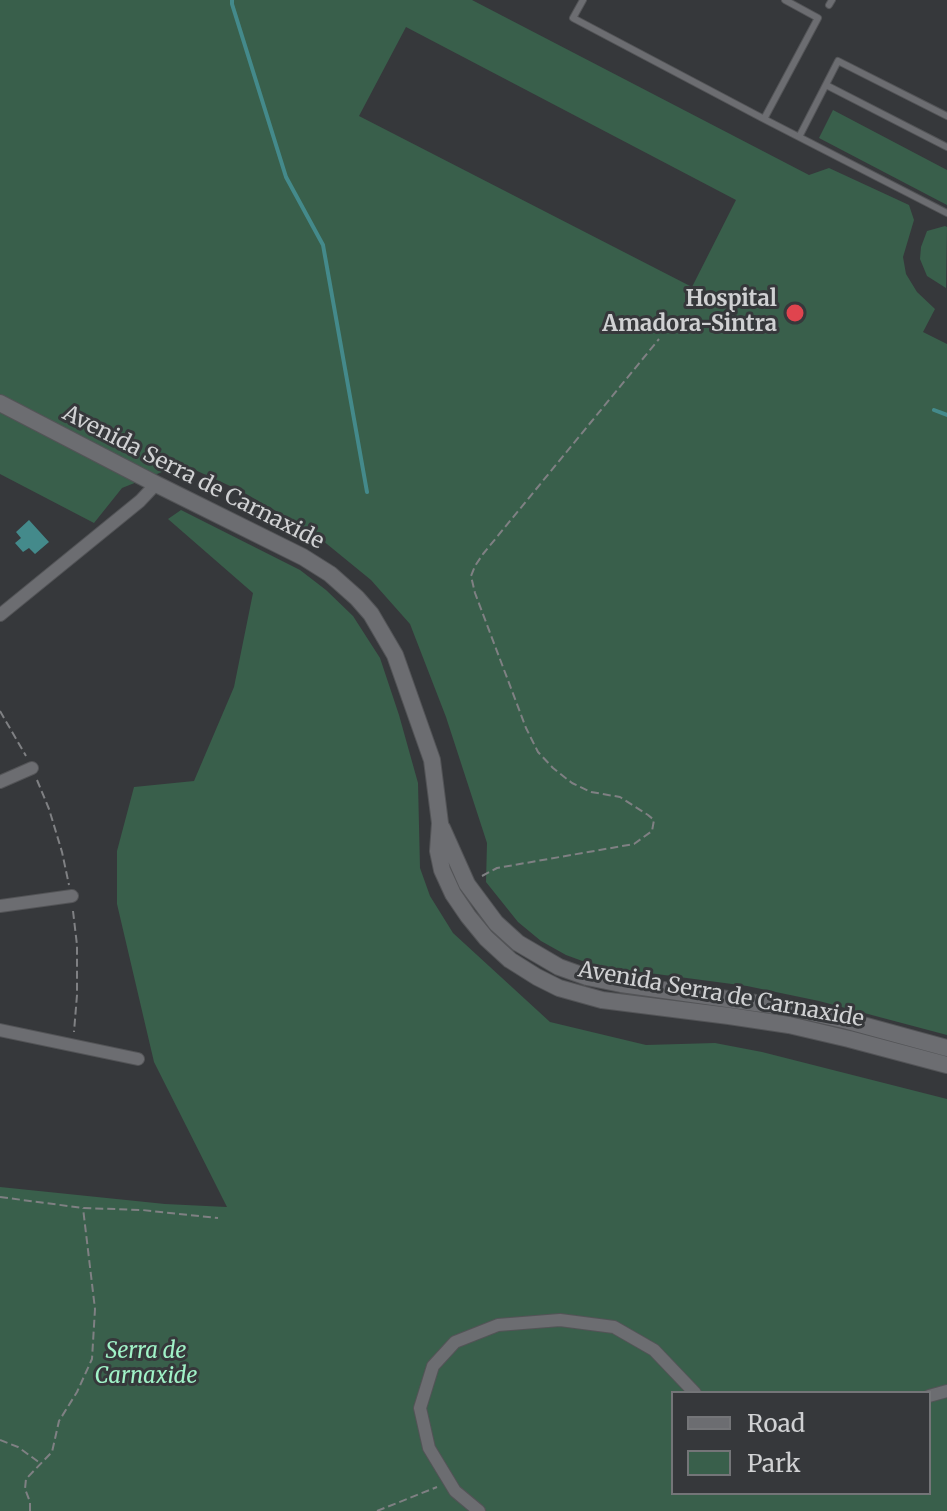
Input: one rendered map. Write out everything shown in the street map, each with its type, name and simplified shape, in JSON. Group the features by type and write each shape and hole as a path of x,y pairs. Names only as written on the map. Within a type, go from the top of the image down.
{"street":[{"name":"Avenida Serra de Carnaxide","path":"0,403 303,557 330,574 357,598 371,614 395,655 432,760 442,870 468,916 510,960 559,988 602,1000 789,1025 947,1065"},
{"path":"0,615 140,501 156,484"},
{"path":"0,782 32,768"},
{"name":"Avenida Serra de Carnaxide","path":"440,823 467,884 496,923 518,943 543,959 573,972 621,984 791,1008 947,1048"},
{"path":"0,906 72,896"},
{"path":"0,1030 138,1059"},
{"path":"479,1511 455,1491 429,1448 420,1408 433,1366 455,1342 498,1325 560,1320 614,1327 654,1350 693,1391"}],"lane":[{"path":"583,0 573,18 947,213"},
{"path":"764,119 818,18 785,0"},
{"path":"799,137 838,61 947,116"},
{"path":"826,85 947,147"}],"path":[{"path":"467,884 497,868 634,844 652,831 654,820 648,815 620,797 591,792 572,783 538,752 526,728 471,576 483,554 659,339"},
{"path":"0,711 32,768 49,809 72,896 77,945 73,1045"},
{"path":"0,1197 83,1208 218,1218"},
{"path":"30,1511 26,1479 52,1452 59,1421 92,1359 95,1309 83,1208"},
{"path":"0,1440 18,1447 40,1463"},
{"path":"377,1511 449,1482"}],"green space":[{"path":"0,0 472,0 809,175 829,168 909,205 914,220 903,257 906,274 917,292 935,309 923,332 947,344 947,1035 819,1001 747,986 596,966 566,955 541,941 518,922 486,882 487,843 446,717 410,624 371,580 311,531 241,491 182,464 122,488 94,523 0,474","holes":["406,27 736,200 692,287 359,116"]},
{"path":"833,110 947,170 947,205 819,138"},
{"path":"945,226 946,288 927,276 920,259 927,231"},
{"name":"Serra de Carnaxide","path":"181,510 300,570 353,616 380,658 418,783 420,868 430,896 453,933 550,1022 646,1045 715,1043 762,1052 947,1099 947,1511 0,1511 0,1187 165,1204 227,1207 154,1062 117,904 117,851 134,787 194,781 234,687 253,593 168,519"}],"water":[{"path":"29,520 49,542 35,554 29,548 23,552 15,543 21,538 16,532"}],"waterway":[{"path":"232,0 286,177 323,245 367,492"},
{"path":"934,410 947,415"}],"place":[{"name":"Hospital Amadora-Sintra","path":"795,313"}]}
